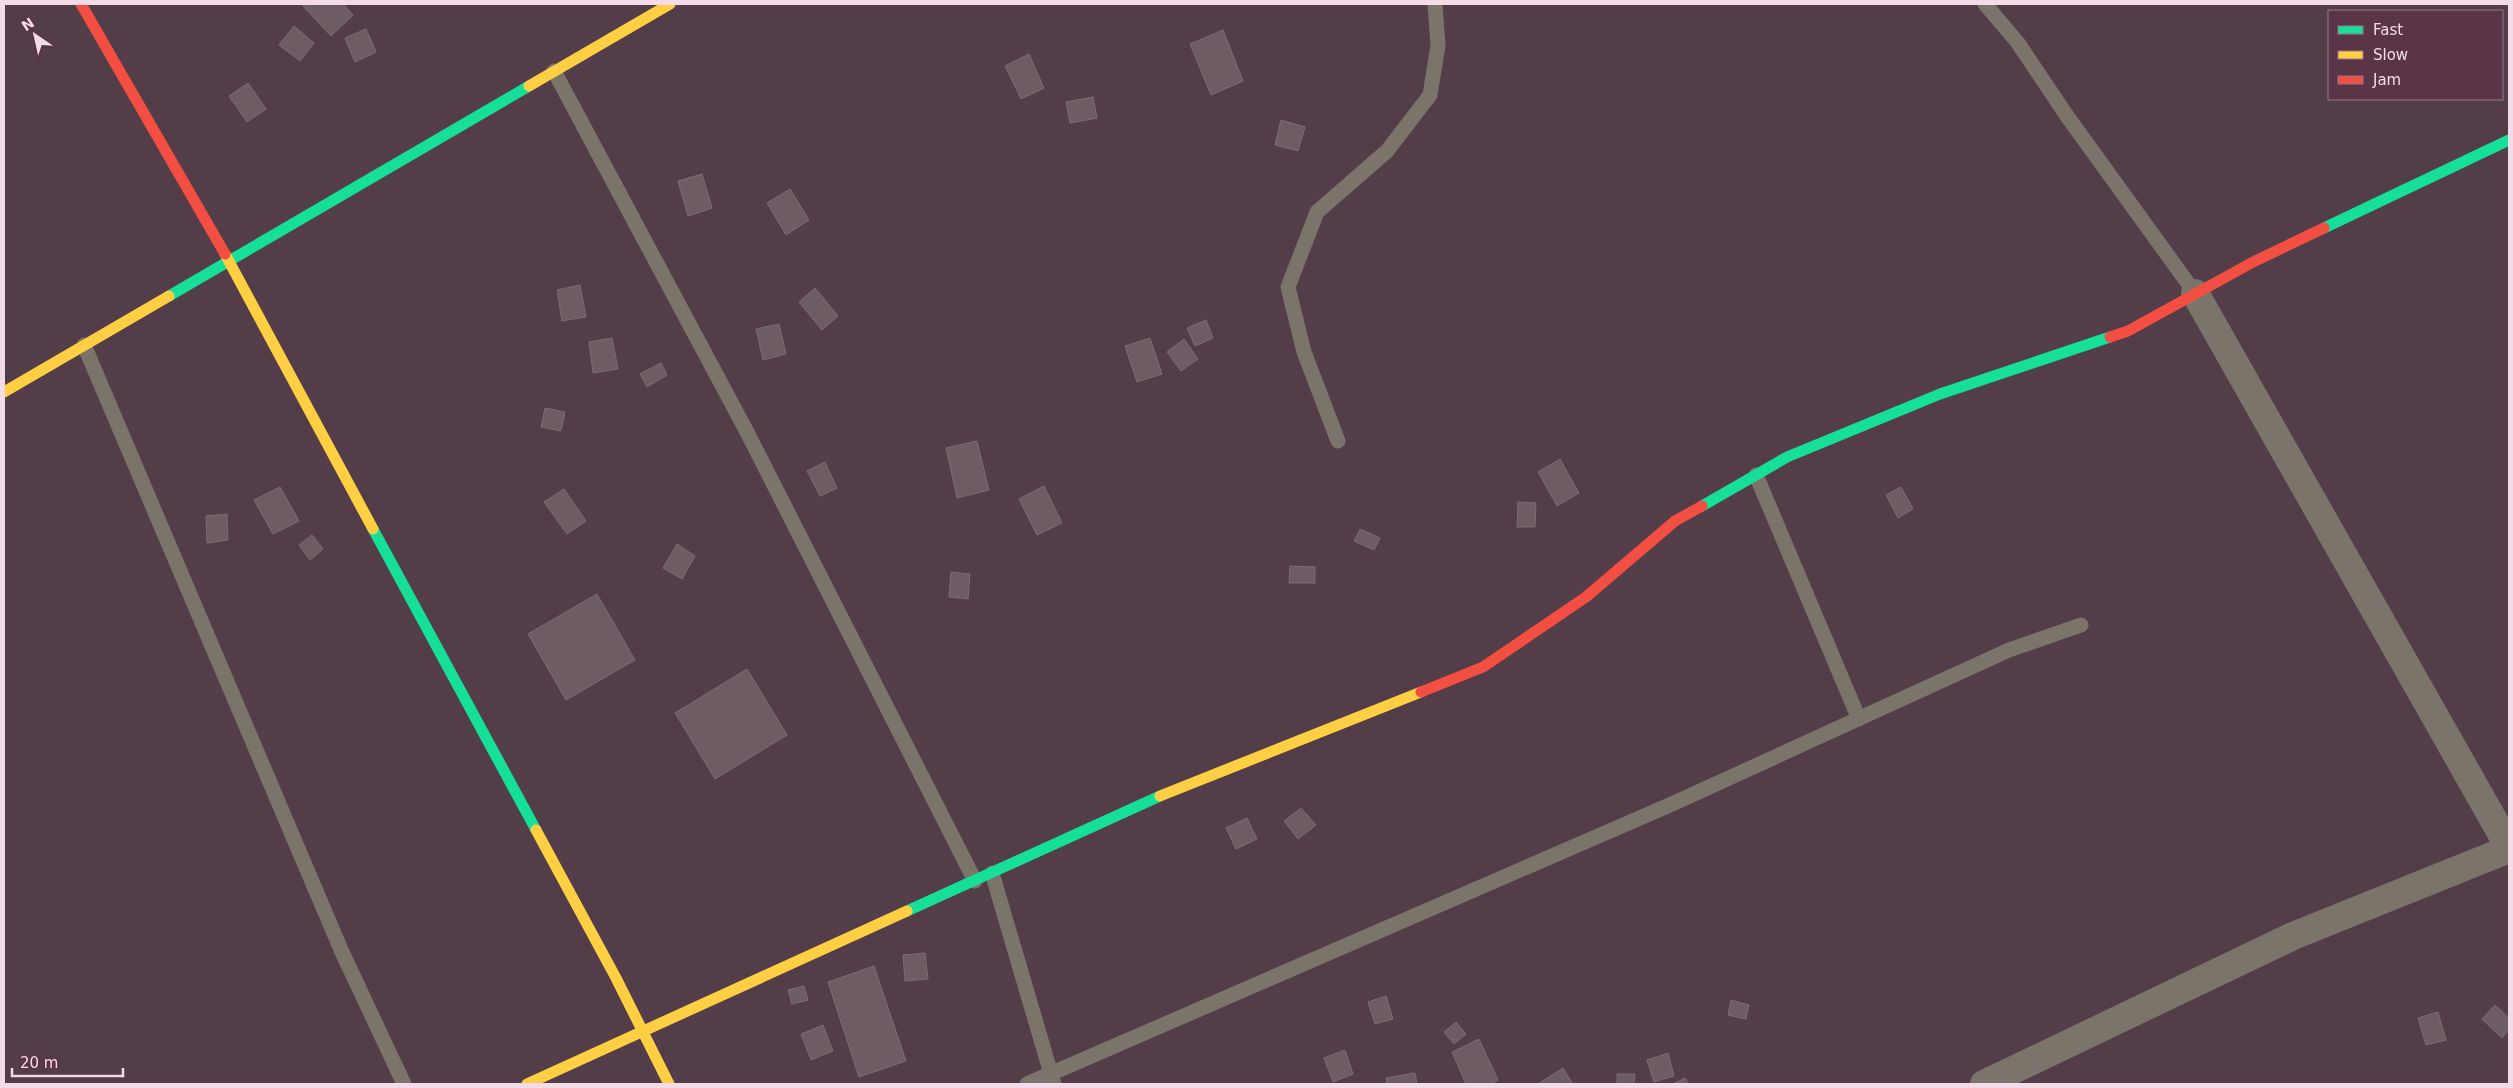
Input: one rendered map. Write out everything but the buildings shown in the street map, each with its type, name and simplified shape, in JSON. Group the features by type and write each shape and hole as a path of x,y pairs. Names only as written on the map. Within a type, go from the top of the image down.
{"street":[{"path":"82,4 229,261 616,978 669,1084"},
{"path":"4,392 670,4"},
{"path":"527,1084 1162,795 1482,667 1586,597 1675,521 1787,458 1940,394 2128,330 2253,262 2509,140"},
{"path":"1984,1084 2293,936 2509,848 2195,293"}],"lane":[{"path":"1338,441 1304,352 1288,287 1317,212 1387,151 1430,95 1438,45 1435,4"},
{"path":"1985,4 2018,43 2067,116 2195,293"},
{"path":"554,72 747,432 975,880"},
{"path":"84,346 342,952 404,1084"},
{"path":"1756,474 1859,719"},
{"path":"1028,1084 1052,1079 1672,804 2009,650 2081,625"},
{"path":"992,873 1052,1079"}],"traffic: fast":[{"path":"169,296 529,86"},
{"path":"2324,228 2509,140"},
{"path":"1702,506 1787,457 1940,394 2110,337"},
{"path":"373,529 536,830"},
{"path":"907,911 1160,796"}],"traffic: slow":[{"path":"529,86 670,4"},
{"path":"225,254 373,529"},
{"path":"4,392 169,296"},
{"path":"1160,796 1421,692"},
{"path":"536,830 616,978 669,1084"},
{"path":"527,1084 907,911"}],"traffic: jam":[{"path":"81,4 225,254"},
{"path":"2110,337 2128,331 2253,262 2324,228"},
{"path":"1421,692 1483,667 1586,597 1675,521 1702,506"}]}
